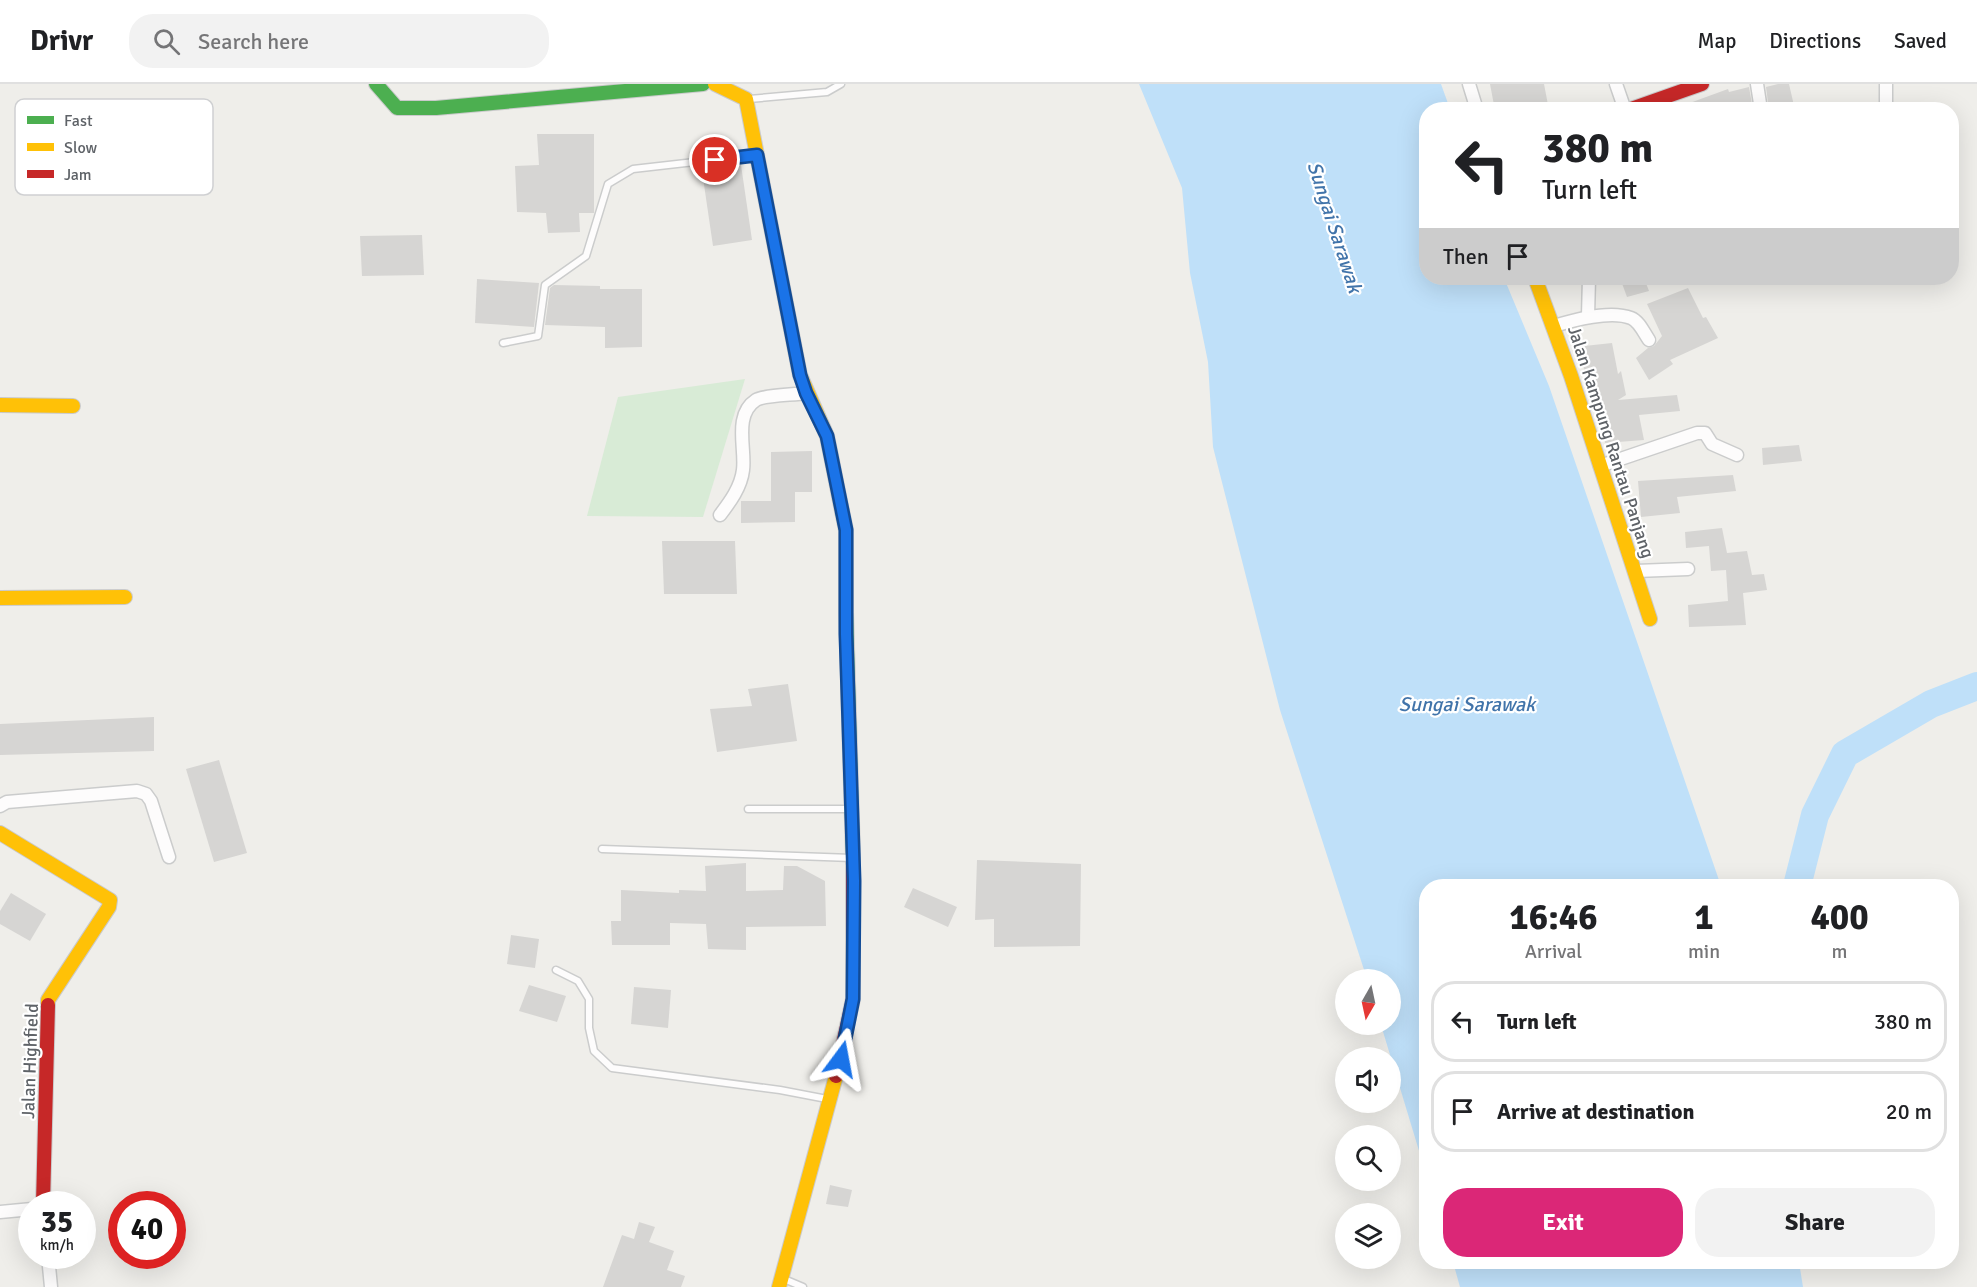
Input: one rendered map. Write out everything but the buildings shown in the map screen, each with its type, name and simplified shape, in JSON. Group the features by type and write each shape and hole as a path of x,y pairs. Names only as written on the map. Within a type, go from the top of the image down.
{"street":[{"path":"376,84 397,108 436,108 703,84"},
{"path":"716,84 746,99 800,375 827,436 846,530 853,999 846,1039 781,1283"},
{"path":"1470,84 1475,102"},
{"path":"1616,84 1623,102"},
{"path":"1649,102 1702,84"},
{"path":"1757,84 1760,102"},
{"path":"1886,84 1886,102"},
{"name":"Jalan Kampung Rantau Panjang","path":"1538,285 1554,326 1650,619"},
{"path":"1588,316 1589,285"},
{"path":"1554,326 1588,316 1632,318 1649,340"},
{"path":"720,515 731,501 743,471 742,425 748,408 757,399 806,393"},
{"path":"0,405 73,406"},
{"path":"1600,466 1697,433 1705,434 1712,444 1737,455"},
{"path":"1636,572 1688,569"},
{"path":"0,598 125,597"},
{"path":"0,806 7,802 137,791 146,794 152,801 169,857"},
{"name":"Jalan Highfield","path":"0,834 110,900 109,906 48,1000 43,1191"},
{"path":"0,1212 18,1210"},
{"path":"49,1269 51,1287"}],"lane":[{"path":"746,99 827,92 841,84"},
{"path":"503,344 538,336 545,285 586,256 608,184 633,169 757,155"},
{"path":"748,809 850,809"},
{"path":"602,849 852,858"},
{"path":"556,970 578,981 589,999 589,1028 594,1051 612,1068 780,1090 830,1100"},
{"path":"781,1283 803,1287"}],"green space":[{"path":"745,379 703,517 587,516 618,397"}],"water":[{"name":"Sungai Sarawak","path":"1139,84 1441,84 1447,102 1419,102 1419,285 1507,285 1549,386 1719,879 1419,879 1419,1151 1401,1091 1401,1047 1388,1047 1384,1035 1401,1035 1401,969 1364,969 1280,710 1213,447 1208,362 1190,273 1182,188"},
{"path":"1455,1269 1800,1269 1803,1287 1460,1287"}],"waterway":[{"path":"1799,879 1815,815 1845,754 1931,704 1977,686"}],"traffic: fast":[{"path":"376,84 397,108 436,108 703,84"},
{"path":"842,511 846,530 853,856"}],"traffic: slow":[{"path":"715,84 746,99 800,375 827,436 842,511"},
{"path":"1538,285 1571,376 1650,619"},
{"path":"0,405 73,406"},
{"path":"0,598 125,597"},
{"path":"0,833 110,900 109,907 48,1000 48,1005"},
{"path":"779,1287 836,1076"}],"traffic: jam":[{"path":"1651,102 1702,84"},
{"path":"836,1076 853,999 853,856"},
{"path":"43,1191 48,1005"}],"route":[{"path":"715,160 757,155 800,375 827,436 846,530 846,634 854,881 853,999 841,1059"}]}
